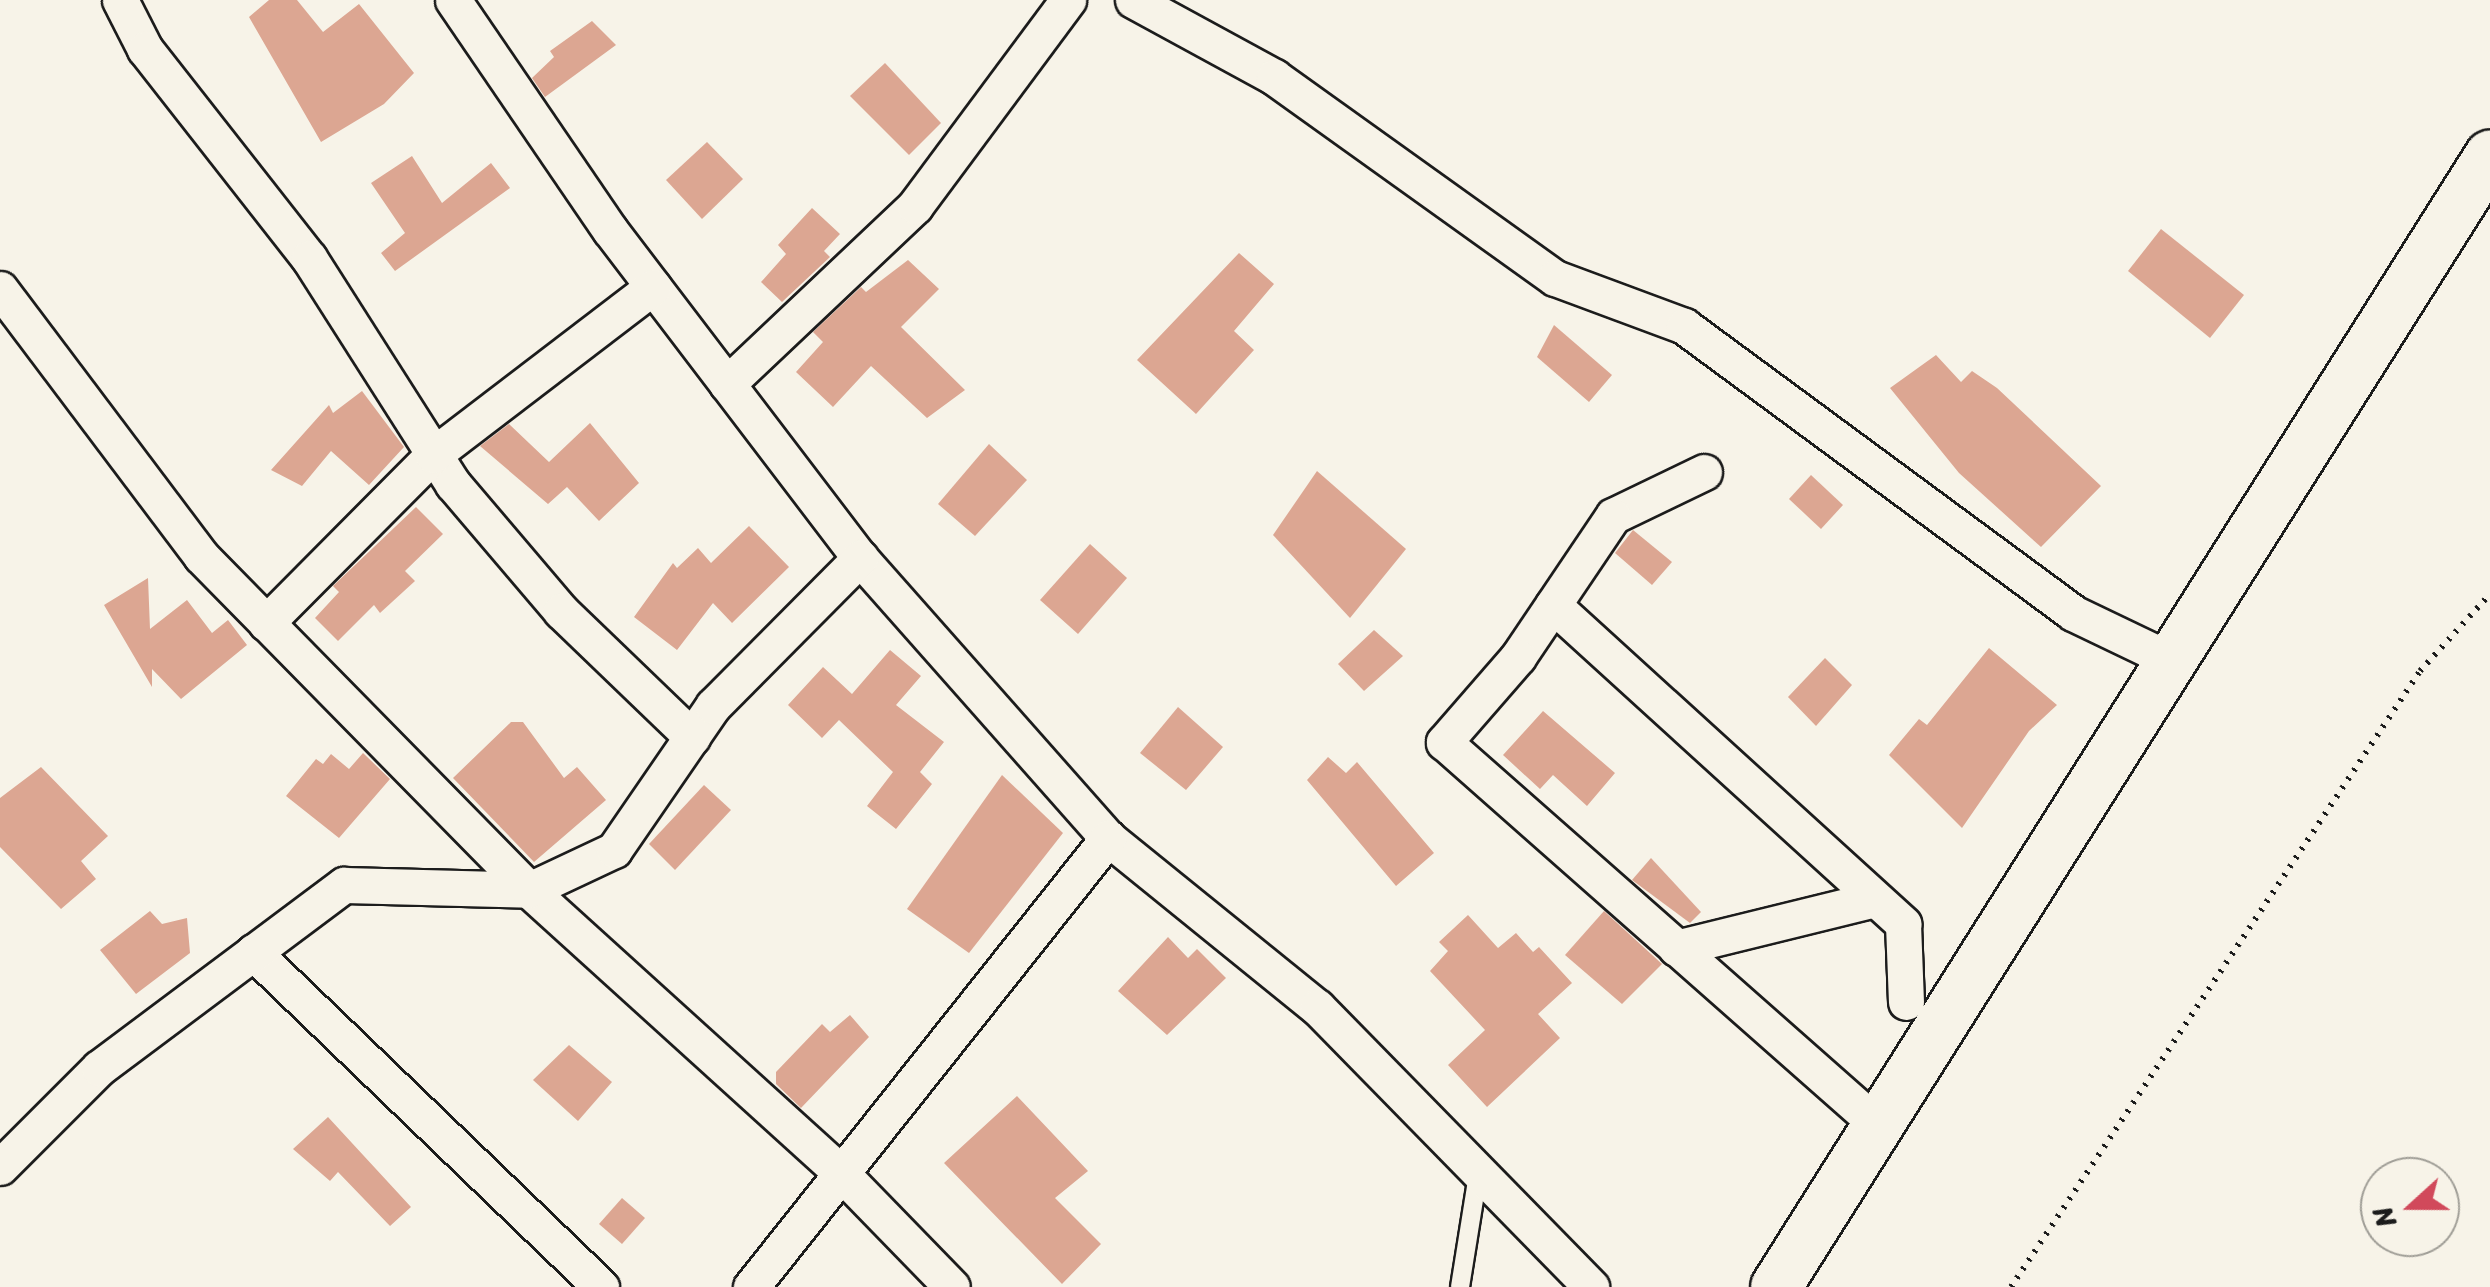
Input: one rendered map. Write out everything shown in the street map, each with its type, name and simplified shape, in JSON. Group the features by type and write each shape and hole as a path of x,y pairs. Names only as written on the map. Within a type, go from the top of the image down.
{"main road":[{"path":"1776,1287 2490,156"}],"street":[{"path":"120,0 145,48 309,258 433,454 561,611 692,737"},
{"path":"453,0 653,288 860,558 1108,838 1317,1007 1591,1287"},
{"path":"728,384 916,206 1068,0"},
{"path":"1133,0 1274,77 1555,278 1684,326 2073,613 2171,660"},
{"path":"266,623 433,454 653,288"},
{"path":"0,289 201,556 528,890 846,1177 952,1287"},
{"path":"1704,472 1613,516 1553,606 1444,742 1878,1126"},
{"path":"0,1167 99,1068 344,885 528,890 614,850 692,737 860,558"},
{"path":"1553,606 1902,924 1906,1002"},
{"path":"750,1287 846,1177 1108,838"},
{"path":"1676,948 1875,899"},
{"path":"253,952 601,1287"}],"lane":[{"path":"1460,1287 1478,1175"}],"path":[{"path":"2010,1287 2420,671 2490,594"}],"building":[{"path":"269,0 297,0 323,32 359,4 414,73 384,104 321,142 249,17"},
{"path":"592,21 616,45 545,97 532,78 554,57 550,51"},
{"path":"885,63 941,123 909,155 850,96"},
{"path":"707,142 743,179 702,219 666,180"},
{"path":"412,156 442,203 491,163 510,188 395,271 381,253 405,233 371,183"},
{"path":"812,208 840,234 824,251 830,257 782,302 761,282 786,254 778,245"},
{"path":"2161,229 2244,295 2210,338 2128,271"},
{"path":"1239,253 1274,284 1234,331 1254,350 1196,414 1137,360"},
{"path":"908,260 939,289 901,327 965,390 927,418 871,366 833,407 796,372 823,342 813,332 861,287 866,292"},
{"path":"1554,325 1612,375 1589,402 1537,357"},
{"path":"1936,355 1961,382 1972,371 1997,388 2101,486 2041,547 1959,473 1890,388"},
{"path":"362,391 404,447 369,485 331,451 302,486 271,470 329,405 333,413"},
{"path":"590,423 639,483 599,521 567,487 548,504 480,446 509,424 549,462"},
{"path":"989,444 1027,480 975,536 938,504"},
{"path":"1317,471 1406,549 1350,618 1273,535"},
{"path":"1811,475 1843,505 1821,529 1789,499"},
{"path":"416,507 443,534 405,571 415,581 380,613 374,605 338,641 315,618 339,592 333,586"},
{"path":"749,526 789,567 732,623 713,603 677,650 634,617 673,563 677,568 698,548 711,563"},
{"path":"1633,530 1672,562 1652,585 1615,553"},
{"path":"1090,544 1127,578 1078,634 1040,600"},
{"path":"148,578 150,629 187,600 212,633 228,620 247,645 181,699 152,669 152,687 104,605"},
{"path":"1374,630 1403,656 1364,691 1338,664"},
{"path":"1989,648 2057,705 2029,731 1962,828 1889,755 1919,719 1927,725"},
{"path":"890,650 921,676 896,705 944,742 920,772 932,784 896,829 867,806 893,772 839,720 822,738 788,705 823,667 852,694"},
{"path":"1825,658 1852,685 1816,726 1788,697"},
{"path":"1178,707 1223,747 1186,790 1140,753"},
{"path":"1543,711 1615,773 1587,806 1553,775 1540,789 1503,755"},
{"path":"511,722 523,722 564,778 577,767 606,800 534,862 453,778"},
{"path":"363,753 390,779 339,838 286,796 316,759 323,764 331,754 349,769"},
{"path":"1328,757 1346,773 1357,762 1434,853 1396,886 1307,780"},
{"path":"41,767 108,836 81,861 96,879 61,909 0,847 0,798"},
{"path":"1002,775 1063,833 969,953 907,909"},
{"path":"704,785 731,810 675,870 649,844"},
{"path":"1651,858 1701,912 1690,923 1632,880"},
{"path":"150,911 162,924 187,918 190,953 136,994 100,950"},
{"path":"1604,911 1662,964 1622,1004 1565,955"},
{"path":"1468,915 1498,948 1516,933 1533,952 1539,947 1572,983 1538,1014 1560,1038 1487,1107 1448,1065 1485,1030 1430,971 1448,951 1439,942"},
{"path":"1168,937 1188,958 1197,949 1226,978 1167,1035 1118,991"},
{"path":"850,1015 869,1037 801,1108 776,1084 776,1072 822,1024 830,1032"},
{"path":"569,1045 612,1082 578,1121 533,1080"},
{"path":"1017,1096 1088,1171 1055,1198 1101,1244 1062,1284 944,1163"},
{"path":"328,1117 411,1207 390,1226 338,1172 330,1181 293,1149"},
{"path":"622,1198 645,1218 622,1244 599,1224"}]}
